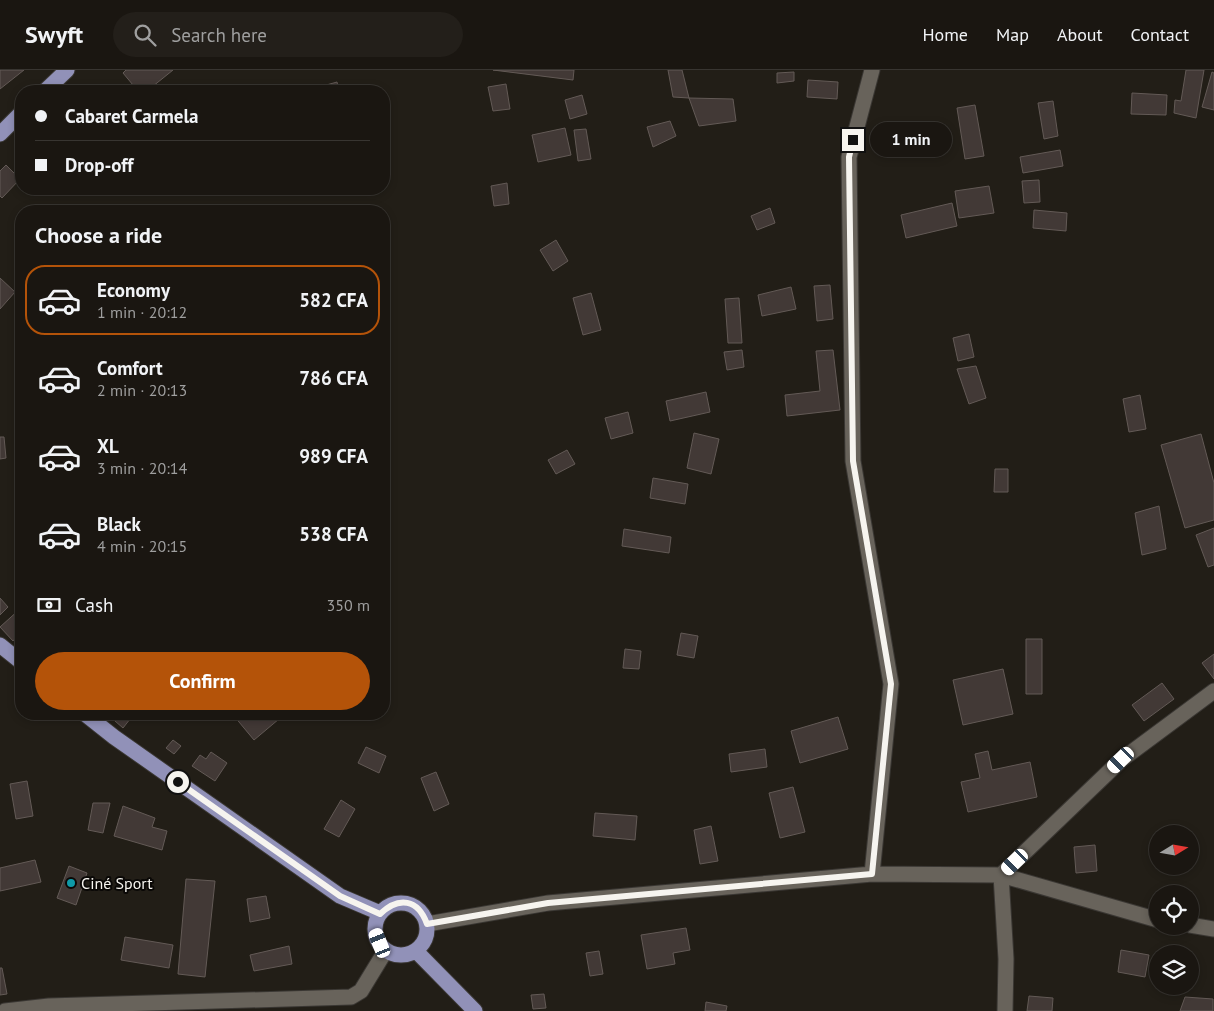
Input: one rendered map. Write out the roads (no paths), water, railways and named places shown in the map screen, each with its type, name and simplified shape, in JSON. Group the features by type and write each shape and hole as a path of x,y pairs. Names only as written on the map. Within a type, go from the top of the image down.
{"main road":[{"path":"51,85 67,70"},
{"path":"0,134 15,120"},
{"path":"0,645 15,657"},
{"path":"93,720 340,896 380,914"},
{"path":"397,903 407,903 416,907 423,914 427,924 427,934 423,943 416,951 406,954 396,954 386,950 380,943 376,933 376,923 380,914 387,907 397,903"},
{"path":"416,951 475,1011"}],"street":[{"path":"872,70 849,157 853,461 891,684 872,874"},
{"path":"1004,1011 1006,959 1001,875 1121,760 1214,691"},
{"path":"427,924 548,903 872,874 1001,875 1149,917"},
{"path":"1199,926 1214,929"},
{"path":"5,1011 351,997 361,991 386,950"}],"place":[{"name":"Ciné Sport","path":"71,883"}]}
